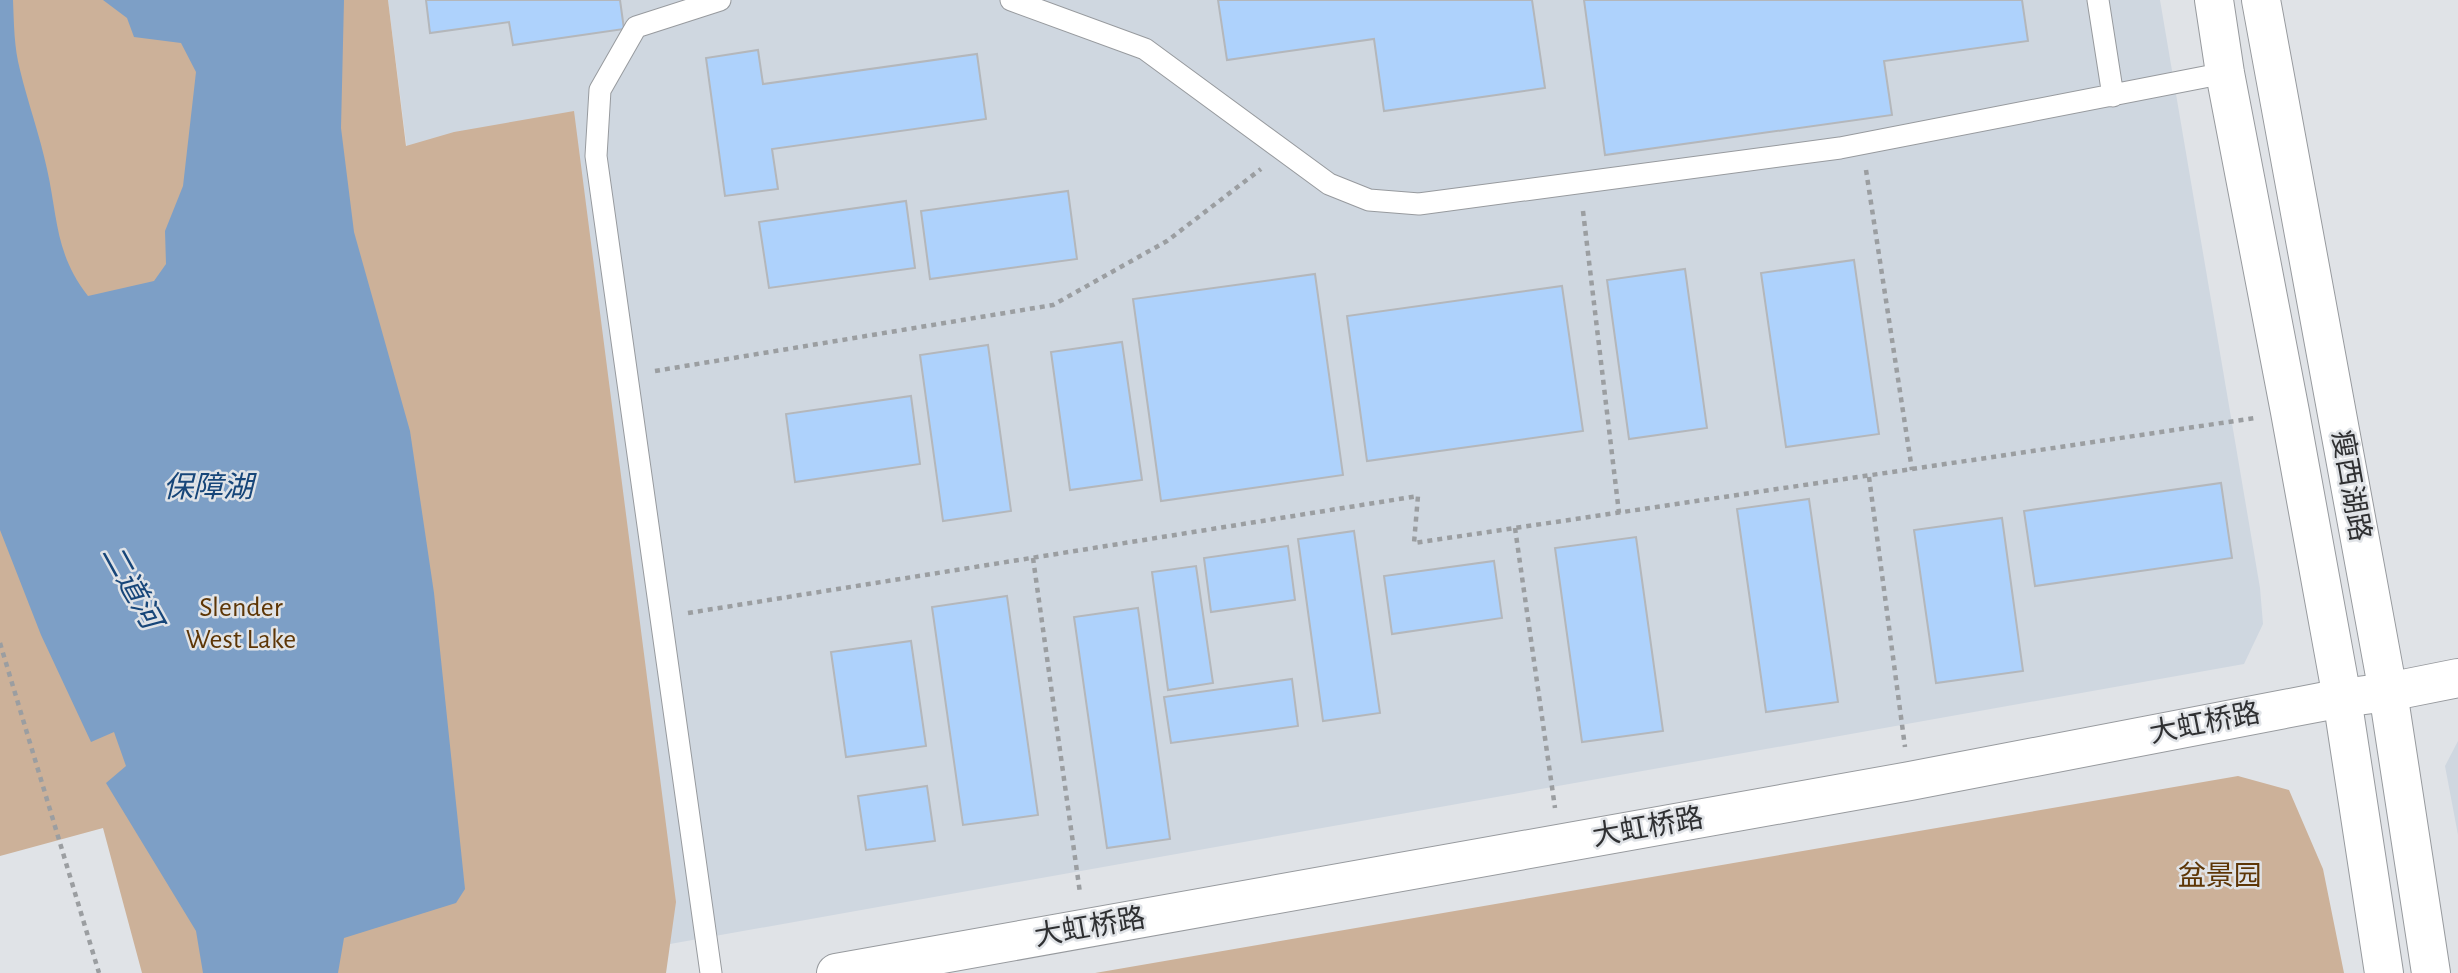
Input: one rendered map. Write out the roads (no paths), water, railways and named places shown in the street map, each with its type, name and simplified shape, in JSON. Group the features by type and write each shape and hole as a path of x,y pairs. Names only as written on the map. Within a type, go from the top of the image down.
{"main road":[{"name":"瘦西湖路","path":"2214,0 2225,73 2342,698 2384,973"},
{"name":"瘦西湖路","path":"2261,0 2388,692 2431,973"},
{"name":"大虹桥路","path":"836,973 1910,781 2458,678"}],"lane":[{"path":"711,973 596,156 600,90 636,27 720,0"},
{"path":"1012,0 1145,49 1329,184 1369,200 1419,204 1862,144 2225,73"},
{"path":"2098,0 2113,96"}],"water":[{"name":"保障湖","path":"0,0 13,0 18,61 44,157 59,235 69,265 88,296 154,281 166,264 165,231 183,186 196,72 181,43 134,37 127,18 103,0 344,0 341,128 354,232 410,431 434,593 465,889 456,903 344,938 338,973 203,973 196,931 106,783 126,766 114,732 91,742 41,635 0,530"}],"water label":[{"name":"二道河","path":"131,587"}],"park label":[{"name":"Slender West Lake","path":"241,624"},
{"name":"盆景园","path":"2220,877"}]}
